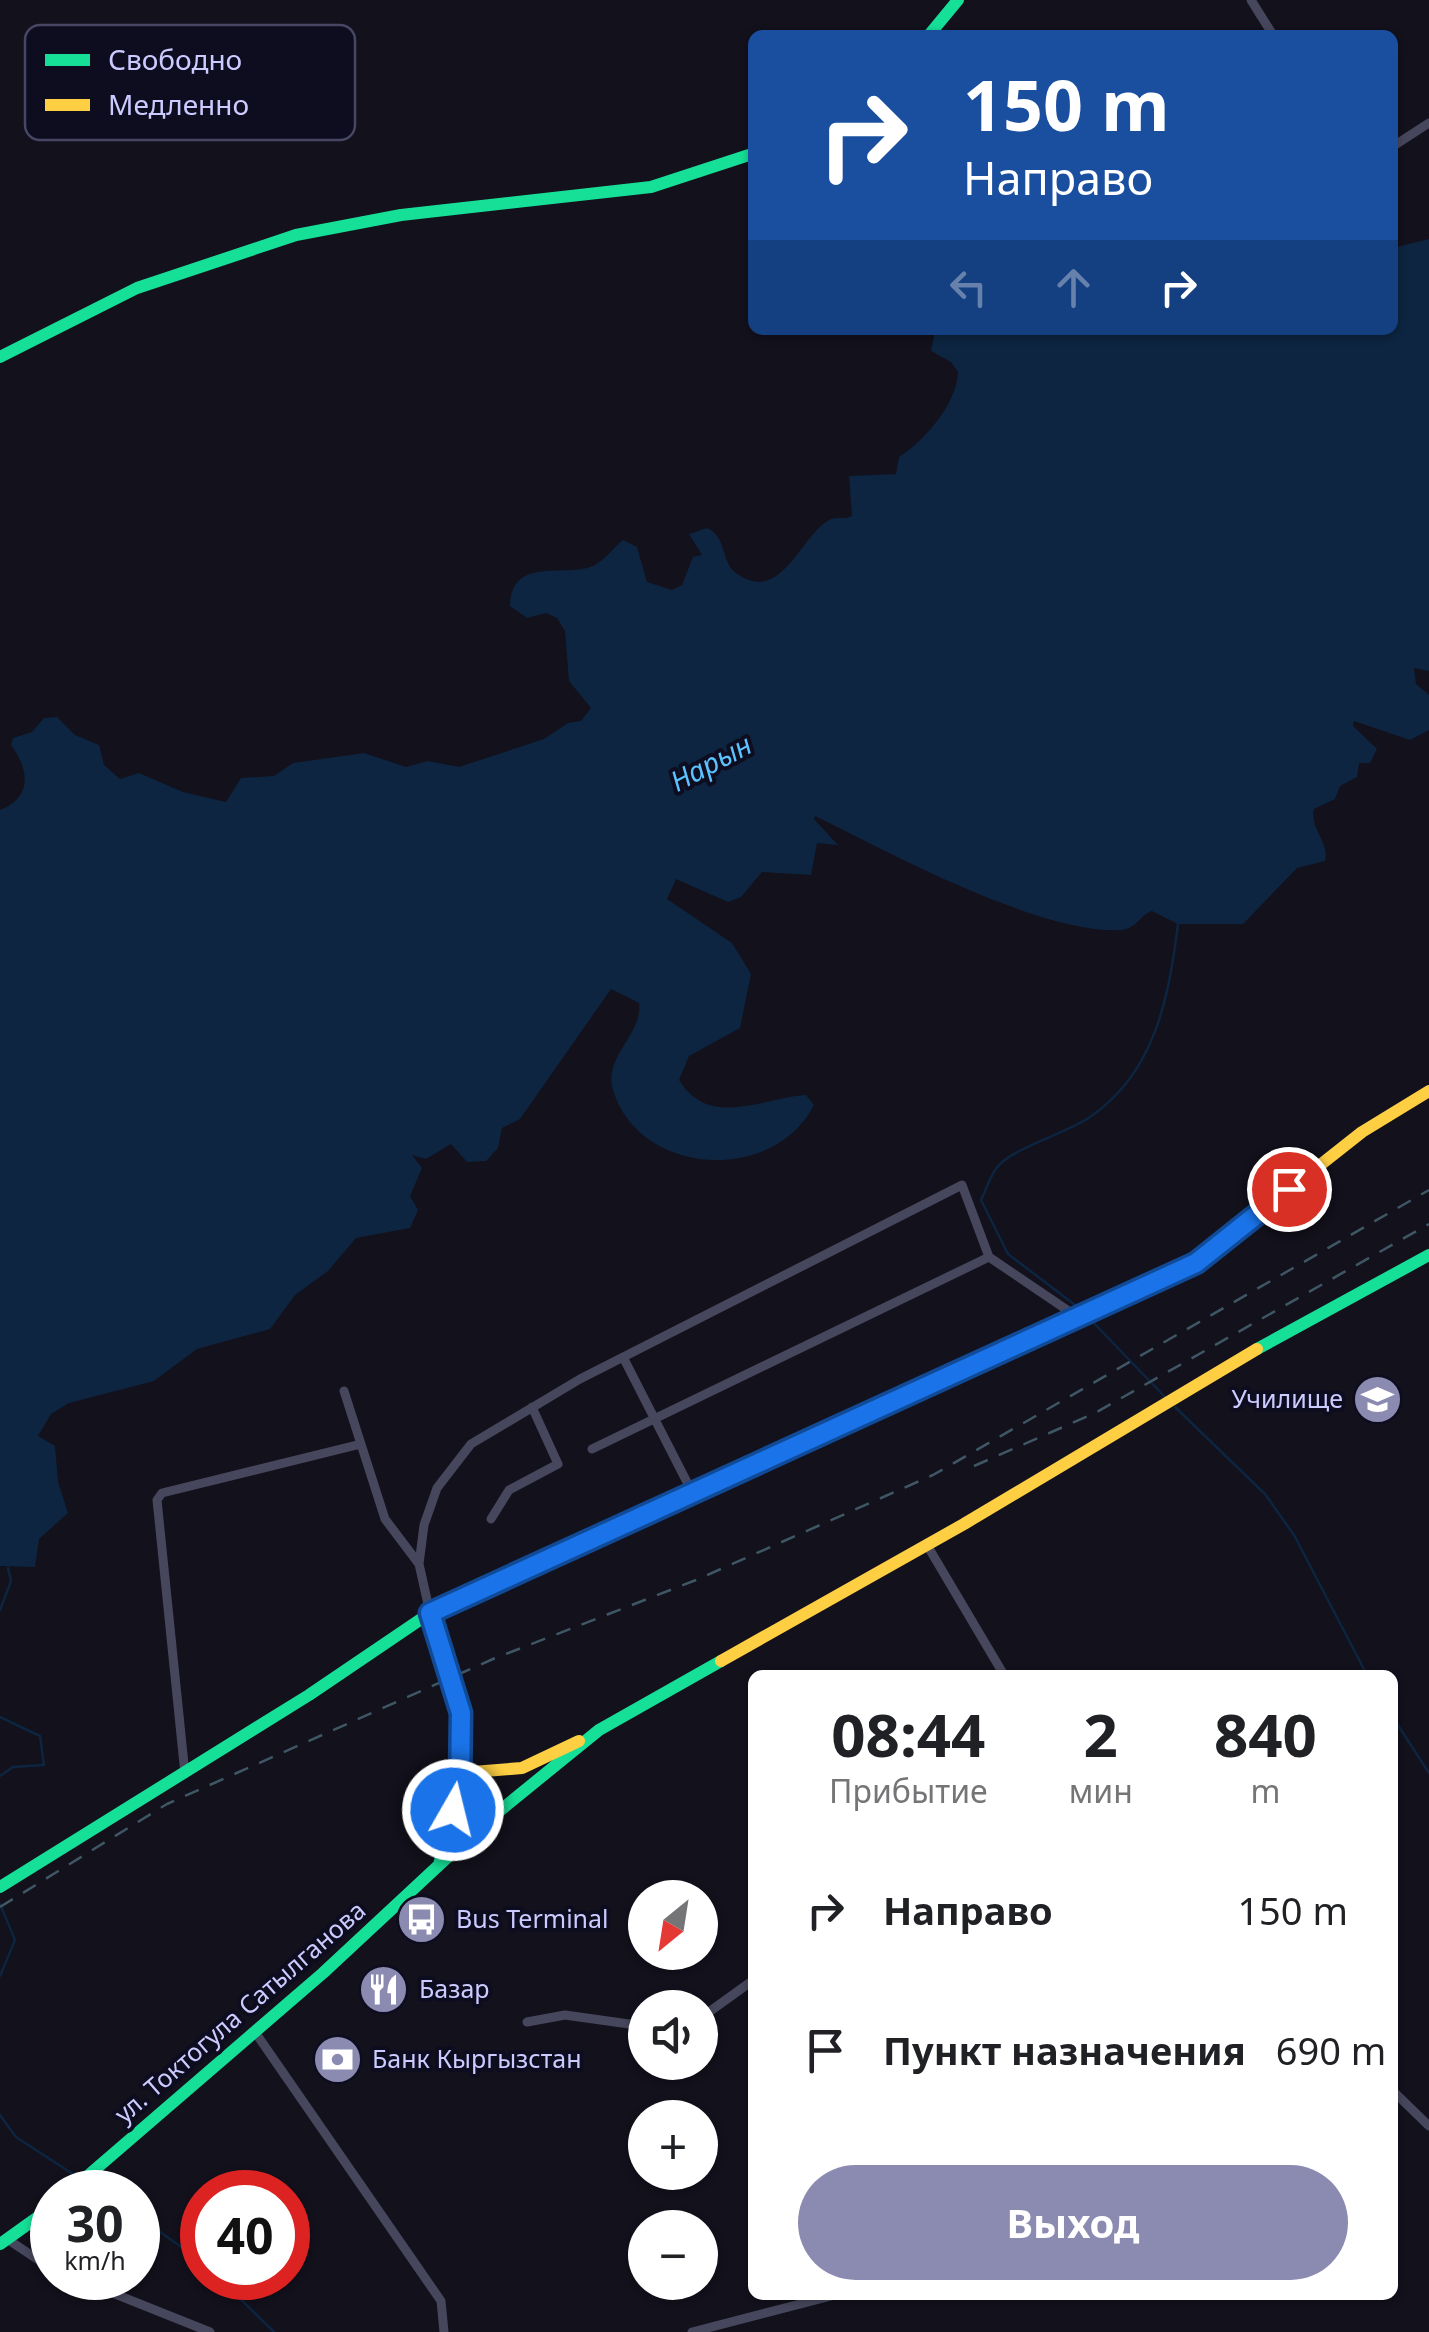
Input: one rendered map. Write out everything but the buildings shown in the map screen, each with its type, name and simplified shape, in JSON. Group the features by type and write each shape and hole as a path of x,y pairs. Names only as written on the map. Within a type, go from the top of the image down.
{"main road":[{"path":"933,30 958,0"},
{"path":"0,356 137,288 296,235 402,215 651,187 748,155"},
{"path":"0,1887 184,1774 430,1613 1196,1263 1362,1132 1429,1091"},
{"path":"460,1773 496,1776 526,1770 927,1544 1308,1319 1429,1255"},
{"path":"430,1613 461,1713 460,1773 439,1865"},
{"name":"ул. Токтогула Сатылганова","path":"94,2170 598,1730"},
{"path":"2,2243 30,2223"}],"street":[{"path":"1251,0 1270,30"},
{"path":"1398,143 1429,122"},
{"path":"430,1613 419,1564 424,1524 436,1488 471,1444 623,1357 962,1185 989,1257 1076,1316"},
{"path":"592,1450 989,1257"},
{"path":"623,1357 692,1492"},
{"path":"344,1391 357,1445 384,1518 419,1564"},
{"path":"491,1519 509,1490 558,1464 532,1408"},
{"path":"184,1774 156,1500 162,1493 357,1445"},
{"path":"927,1544 1001,1670"},
{"path":"718,2006 748,1984"},
{"path":"527,2022 565,2015 628,2024"},
{"path":"254,2032 441,2301 444,2332"},
{"path":"1398,2096 1429,2126"},
{"path":"2,2243 30,2257"},
{"path":"130,2300 210,2332"},
{"path":"692,2332 816,2300"}],"water":[{"name":"Нарын","path":"1429,239 1429,671 1414,668 1416,684 1429,695 1429,730 1410,740 1354,721 1353,726 1377,749 1370,763 1359,763 1357,777 1340,786 1335,799 1314,809 1325,861 1297,868 1243,924 1178,924 1152,911 1122,930 1050,920 1009,906 924,870 815,816 838,845 817,843 811,875 762,872 741,897 728,902 676,879 667,899 732,943 751,974 740,1028 689,1056 679,1080 706,1104 722,1107 806,1095 814,1105 795,1131 769,1148 740,1158 708,1160 677,1154 650,1140 627,1119 611,1078 635,1025 639,1003 611,989 520,1119 502,1128 498,1148 486,1161 467,1162 451,1144 426,1159 412,1155 422,1168 410,1196 418,1210 410,1228 356,1238 328,1271 295,1295 270,1329 197,1349 154,1381 69,1403 51,1414 38,1436 55,1446 58,1482 68,1513 39,1539 35,1567 0,1566 0,810 18,798 25,782 22,763 11,745 13,738 32,732 44,718 57,717 75,735 99,745 104,765 120,779 139,773 183,792 226,802 241,778 274,776 293,763 364,753 406,767 428,761 459,767 544,739 568,723 581,721 591,708 569,681 565,631 557,618 546,613 527,618 510,606 520,580 542,571 593,566 623,540 637,547 647,582 672,590 682,585 693,557 702,555 689,534 707,528 718,538 736,573 752,581 778,575 819,528 832,519 852,516 849,476 896,474 899,457 928,432 945,409 958,372 951,362 931,351 934,335 1398,335 1398,247"}],"waterway":[{"path":"1079,1308 1008,1254 981,1200 994,1172 1007,1158 1087,1119 1129,1080 1155,1032 1170,979 1178,924"},
{"path":"1088,1317 1166,1398"},
{"path":"1175,1407 1265,1494 1294,1535 1364,1670"},
{"path":"0,1610 11,1581 8,1568"},
{"path":"0,1717 40,1736 44,1765 13,1767 0,1776"},
{"path":"1398,1725 1429,1773"},
{"path":"0,1904 15,1940 0,1976"},
{"path":"0,2115 16,2137 67,2170"},
{"path":"160,2232 180,2246"},
{"path":"241,2300 274,2332"}],"railway":[{"path":"0,1907 167,1804 493,1659 696,1580 933,1475 1429,1190"},
{"path":"974,1466 1095,1413 1429,1224"}],"traffic: fast":[{"path":"933,30 958,0"},
{"path":"0,357 137,288 296,235 401,215 651,187 748,155"},
{"path":"1257,1349 1429,1255"},
{"path":"0,1887 309,1695 430,1613 971,1366"},
{"path":"430,1613 461,1713 459,1784 439,1865"},
{"path":"95,2170 323,1973 481,1826 599,1730 721,1661"},
{"path":"0,2244 30,2223"}],"traffic: slow":[{"path":"971,1366 1196,1263 1362,1132 1429,1091"},
{"path":"721,1661 964,1524 1257,1349"},
{"path":"460,1773 522,1768 579,1741"}],"place":[{"name":"Училище","path":"1378,1399"},
{"name":"Bus Terminal","path":"421,1919"},
{"name":"Базар","path":"384,1989"},
{"name":"Банк Кыргызстан","path":"337,2059"}],"route":[{"path":"453,1810 460,1784 461,1713 430,1613 1196,1263 1289,1189"}]}
